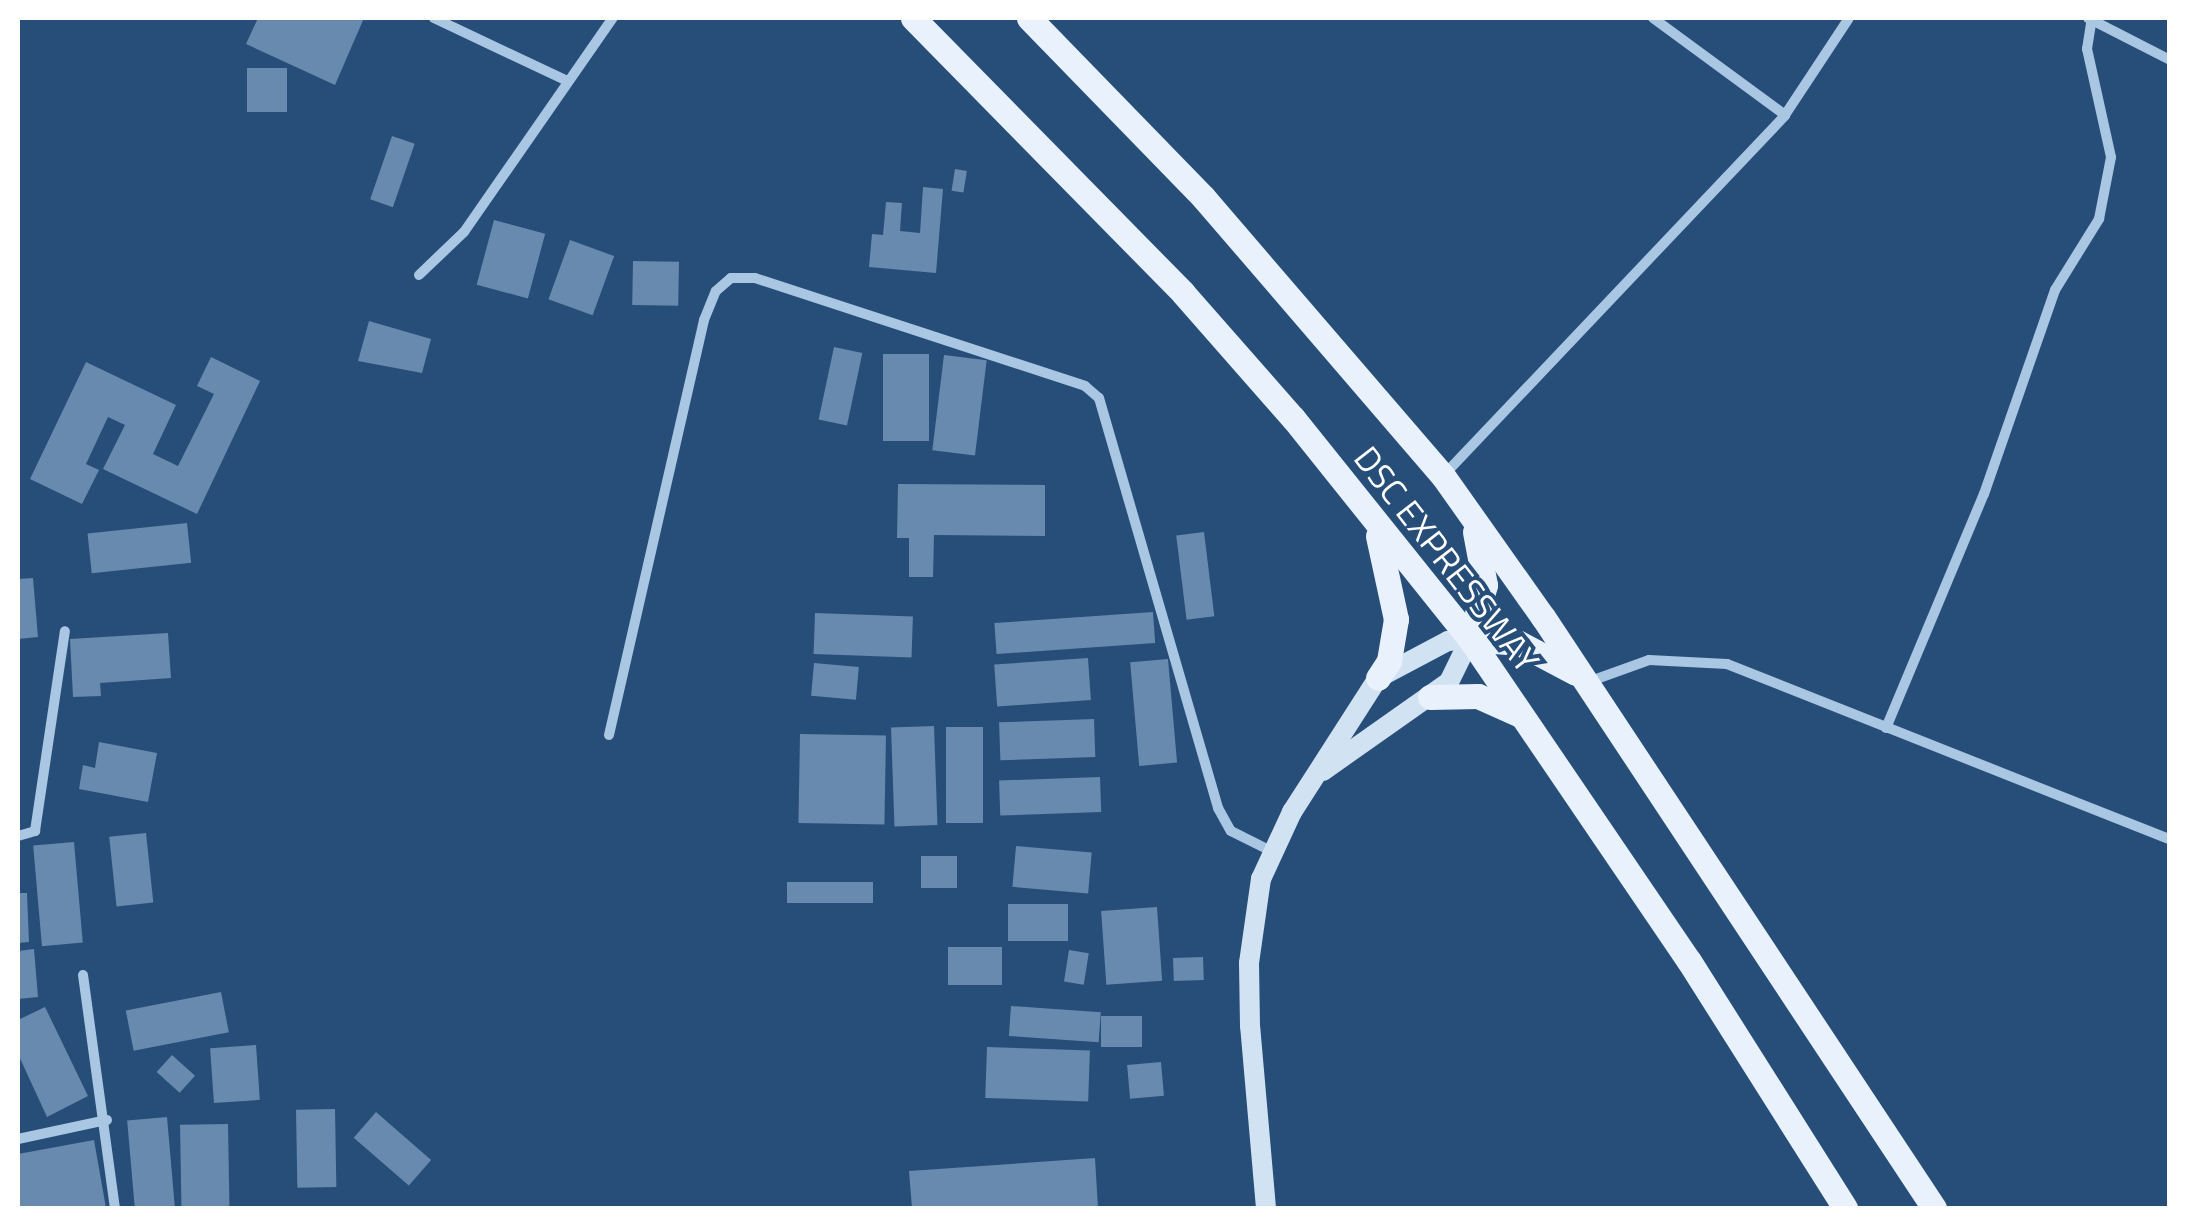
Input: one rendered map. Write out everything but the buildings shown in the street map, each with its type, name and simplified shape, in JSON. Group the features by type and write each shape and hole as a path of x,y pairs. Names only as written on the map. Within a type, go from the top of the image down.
{"main road":[{"name":"DSC EXPRESSWAY","path":"912,18 1182,293 1470,639 1845,1208"},
{"name":"DSC EXPRESSWAY","path":"1029,18 1203,197 1443,476 1587,683 1934,1208"},
{"path":"1468,510 1485,585 1470,639 1519,643 1587,683"},
{"path":"1374,522 1396,619 1389,661 1378,678"},
{"path":"1430,697 1478,696 1526,719"}],"street":[{"path":"434,18 568,81"},
{"path":"419,275 464,232 613,18"},
{"path":"1653,18 1785,116"},
{"path":"1443,476 1785,116 1849,18"},
{"path":"1886,728 1984,494 2055,290 2099,219 2111,157 2087,49 2090,18 2170,60"},
{"path":"609,735 704,320 716,292 731,278 755,278 1084,386 1099,398 1218,808 1232,830 1272,851"},
{"path":"18,836 35,831 65,631"},
{"path":"1266,1208 1249,963 1253,915 1272,851 1323,771 1348,719 1378,678 1448,641 1470,639 1462,666 1430,697 1323,771"},
{"path":"1587,683 1649,660 1690,658 1727,664 2170,839"},
{"path":"83,975 107,1120 114,1208"},
{"path":"18,1139 107,1120"}]}
